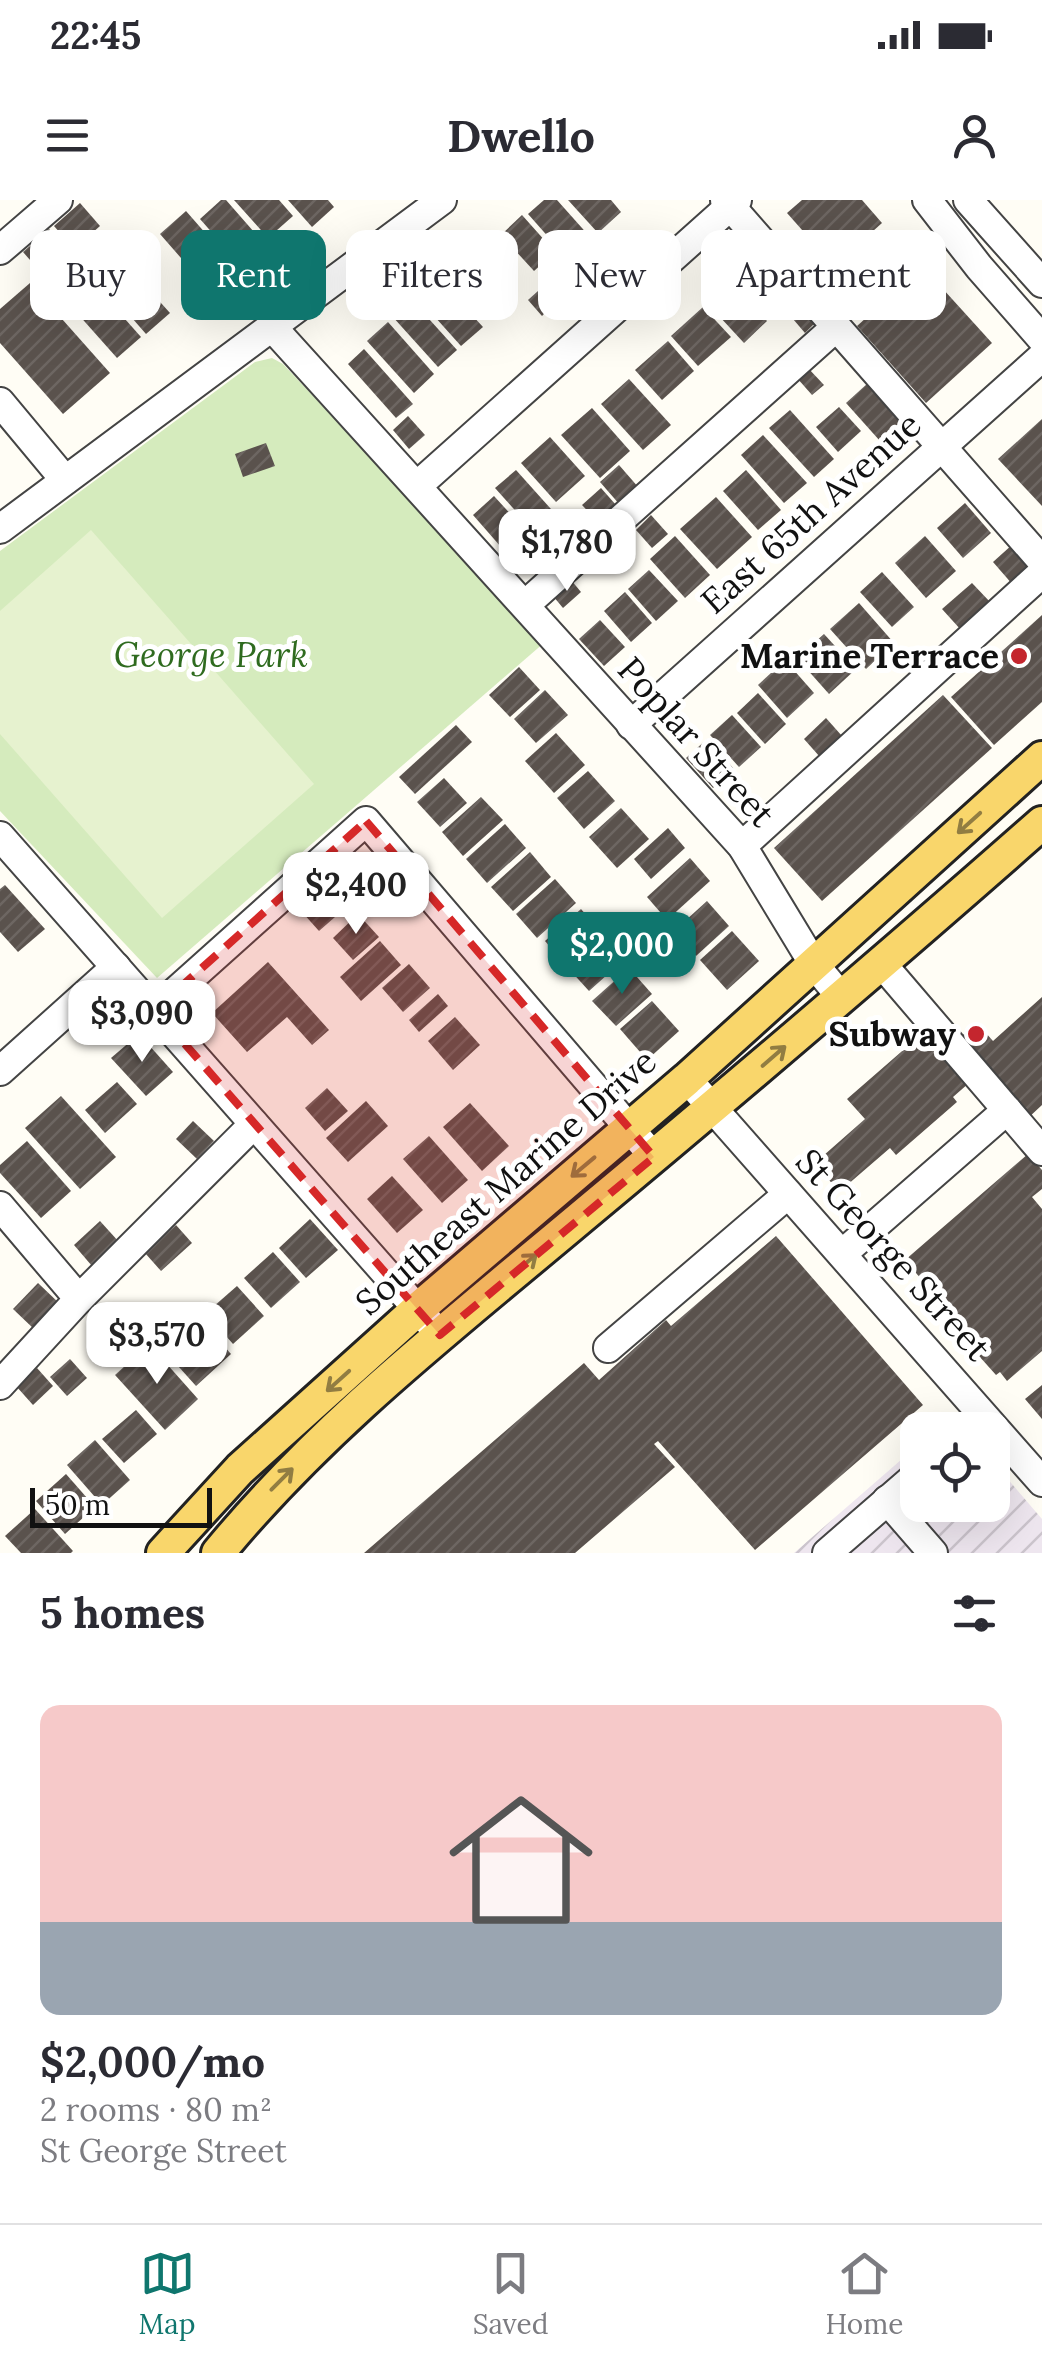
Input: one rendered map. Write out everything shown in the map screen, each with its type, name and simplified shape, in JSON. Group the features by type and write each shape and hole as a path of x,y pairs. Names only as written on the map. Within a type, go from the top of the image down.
{"main road":[{"name":"Southeast Marine Drive","path":"163,1553 240,1469 418,1309 687,1080 1042,758"},
{"name":"Southeast Marine Drive","path":"229,1549 275,1486 340,1422 882,964 1042,823"}],"street":[{"path":"0,250 58,200"},
{"path":"0,529 442,200"},
{"path":"926,200 1042,339"},
{"path":"968,200 1042,282"},
{"path":"417,486 730,202 1042,562"},
{"name":"Poplar Street","path":"272,327 742,846 813,963 842,998"},
{"path":"525,606 836,328"},
{"name":"East 65th Avenue","path":"631,725 1042,358"},
{"path":"0,402 65,480"},
{"path":"742,846 1042,573"},
{"path":"154,1010 366,822 654,1157"},
{"path":"0,836 440,1335"},
{"path":"882,964 1042,1150"},
{"path":"0,1071 116,967"},
{"name":"St George Street","path":"687,1080 842,1254 969,1412"},
{"path":"842,1254 1007,1110"},
{"path":"0,1385 79,1299 254,1124"},
{"path":"608,1348 788,1194"},
{"path":"0,1206 79,1299"},
{"name":"St George Street","path":"1010,1452 1042,1482"},
{"path":"826,1553 900,1489"},
{"path":"887,1500 933,1553"}],"highlighted area":[{"path":"366,821 654,1157 440,1335 155,1010"}],"shaded area":[{"path":"900,1461 900,1522 1010,1522 1010,1482 1042,1519 1042,1553 794,1553"}],"green space":[{"name":"George Park","path":"272,358 283,364 545,642 157,978 0,811 0,551 255,362"},
{"path":"91,530 314,784 162,918 0,734 0,611"}],"building":[{"path":"226,200 252,230 210,230 200,219"},
{"path":"234,200 279,200 293,216 277,230 261,230"},
{"path":"288,200 328,200 334,207 312,227"},
{"path":"544,200 557,200 584,230 542,230 528,214"},
{"path":"568,200 611,200 621,212 601,230 595,230"},
{"path":"802,200 862,200 882,223 874,230 802,230 787,213"},
{"path":"80,203 100,226 95,230 57,230 54,226"},
{"path":"186,211 203,230 181,230 181,258 161,233"},
{"path":"522,215 538,233 538,267 534,271 518,254 518,230 506,230"},
{"path":"30,283 30,320 63,320 110,373 63,414 0,343 0,309"},
{"path":"538,291 538,311 528,300"},
{"path":"946,292 992,343 926,403 857,326 864,320 946,320"},
{"path":"161,303 170,313 146,334 134,320 161,320"},
{"path":"701,309 701,320 715,320 731,337 698,366 671,336"},
{"path":"83,320 126,320 141,337 117,358"},
{"path":"396,320 430,320 457,350 438,367"},
{"path":"438,320 477,320 483,327 461,346"},
{"path":"723,320 766,320 767,321 744,343"},
{"path":"794,320 818,320 805,333"},
{"path":"388,322 434,374 414,393 367,341"},
{"path":"668,341 694,371 662,400 635,370"},
{"path":"364,349 413,404 396,418 348,364"},
{"path":"808,368 824,385 812,395 797,378"},
{"path":"629,379 671,425 643,450 601,404"},
{"path":"868,383 902,421 880,441 846,403"},
{"path":"839,407 861,431 838,452 816,427"},
{"path":"592,408 630,451 600,478 561,435"},
{"path":"790,410 834,459 814,477 769,428"},
{"path":"408,416 425,435 409,449 393,430"},
{"path":"1042,419 1042,506 998,459"},
{"path":"763,435 807,483 784,503 741,455"},
{"path":"550,437 585,476 556,502 521,463"},
{"path":"266,443 275,466 243,477 235,454"},
{"path":"619,465 639,488 620,505 600,482"},
{"path":"516,470 559,518 539,537 495,488"},
{"path":"746,470 781,510 758,530 723,491"},
{"path":"601,488 616,505 597,521 582,505"},
{"path":"494,496 537,543 515,563 473,515"},
{"path":"716,497 752,537 717,569 680,529"},
{"path":"965,503 991,533 963,558 937,528"},
{"path":"651,515 668,534 652,548 636,530"},
{"path":"675,536 710,575 685,598 650,559"},
{"path":"925,536 956,571 926,598 895,563"},
{"path":"615,538 632,557 614,572 598,554"},
{"path":"1013,544 1033,567 1013,585 993,562"},
{"path":"649,570 678,601 656,621 628,589"},
{"path":"882,572 914,607 892,627 860,592"},
{"path":"571,580 581,592 563,608 553,596"},
{"path":"972,583 991,603 961,630 942,609"},
{"path":"625,592 652,623 631,642 604,611"},
{"path":"859,603 894,643 866,669 830,629"},
{"name":"Marine Terrace","path":"1042,615 1042,702 994,745 951,697"},
{"path":"600,620 625,647 604,666 579,639"},
{"path":"824,634 856,669 829,694 797,658"},
{"path":"785,660 814,693 787,718 758,685"},
{"path":"519,667 540,690 510,717 489,695"},
{"path":"545,690 568,715 536,743 514,719"},
{"path":"758,693 786,724 765,744 737,713"},
{"path":"943,695 992,748 822,901 774,848"},
{"path":"732,715 761,747 739,767 710,735"},
{"path":"826,718 842,736 820,757 804,739"},
{"path":"456,725 472,742 415,794 399,777"},
{"path":"556,733 585,765 554,793 525,761"},
{"path":"707,739 734,769 713,788 686,758"},
{"path":"588,771 615,801 584,829 557,798"},
{"path":"444,778 467,803 440,827 417,802"},
{"path":"481,797 503,820 463,856 442,832"},
{"path":"621,808 649,839 617,868 589,837"},
{"path":"505,824 526,848 487,883 466,859"},
{"path":"668,828 685,848 651,879 634,859"},
{"path":"530,852 551,877 513,911 491,887"},
{"path":"690,858 710,881 667,920 647,897"},
{"path":"342,875 360,895 319,931 302,912"},
{"path":"555,879 576,903 537,938 516,914"},
{"path":"5,885 45,929 18,952 0,932 0,889"},
{"path":"707,901 729,926 696,956 674,931"},
{"path":"581,909 599,930 563,962 545,941"},
{"path":"358,914 379,937 353,960 333,938"},
{"path":"732,931 759,961 727,990 700,960"},
{"path":"607,935 627,957 589,991 569,969"},
{"path":"380,941 401,965 361,1001 340,977"},
{"path":"268,962 329,1030 312,1045 287,1017 247,1052 212,1013"},
{"path":"409,964 430,988 403,1012 382,988"},
{"path":"629,968 652,994 616,1026 592,1001"},
{"path":"438,994 448,1006 419,1032 409,1020"},
{"path":"1042,997 1042,1105 1027,1119 957,1040 977,1023 993,1041"},
{"path":"652,1001 679,1031 647,1060 620,1029"},
{"path":"455,1017 480,1045 453,1070 428,1041"},
{"path":"924,1032 969,1083 953,1097 957,1102 896,1155 890,1148 839,1192 815,1163 865,1119 847,1099"},
{"path":"139,1034 173,1072 146,1096 111,1058"},
{"path":"117,1082 137,1104 105,1133 85,1110"},
{"path":"327,1088 348,1111 325,1131 305,1108"},
{"path":"61,1096 116,1157 80,1189 25,1128"},
{"path":"366,1101 388,1126 348,1162 326,1138"},
{"path":"470,1103 509,1146 482,1171 443,1127"},
{"path":"193,1121 214,1141 197,1159 176,1139"},
{"path":"429,1136 468,1180 442,1203 403,1159"},
{"path":"27,1141 71,1191 41,1218 0,1173 0,1165"},
{"path":"1028,1154 1042,1170 1042,1189 1032,1197 1042,1209 1042,1351 1007,1381 979,1356 983,1352 905,1260"},
{"path":"392,1176 423,1210 397,1233 367,1199"},
{"path":"310,1219 338,1250 306,1278 279,1248"},
{"path":"100,1221 119,1242 92,1266 74,1245"},
{"path":"176,1225 192,1243 161,1271 145,1253"},
{"path":"776,1236 923,1405 915,1412 900,1412 900,1425 755,1550 658,1441 654,1444 675,1467 575,1553 364,1553 584,1363 599,1380 666,1320 671,1326"},
{"path":"273,1252 300,1282 271,1308 244,1278"},
{"path":"38,1283 60,1304 35,1330 13,1309"},
{"path":"237,1286 264,1316 233,1344 206,1313"},
{"path":"187,1305 231,1354 196,1386 152,1337"},
{"path":"149,1344 198,1399 165,1430 115,1375"},
{"path":"70,1359 87,1378 67,1396 50,1377"},
{"path":"37,1368 53,1386 33,1405 16,1386"},
{"path":"1042,1385 1042,1419 1025,1399"},
{"path":"136,1410 157,1434 124,1463 102,1439"},
{"path":"95,1440 130,1480 102,1505 67,1465"},
{"path":"66,1474 95,1507 65,1534 36,1501"},
{"path":"35,1509 71,1553 21,1553 5,1536"}],"place":[{"name":"Marine Terrace","path":"1019,656"},
{"name":"Subway","path":"976,1034"}]}
